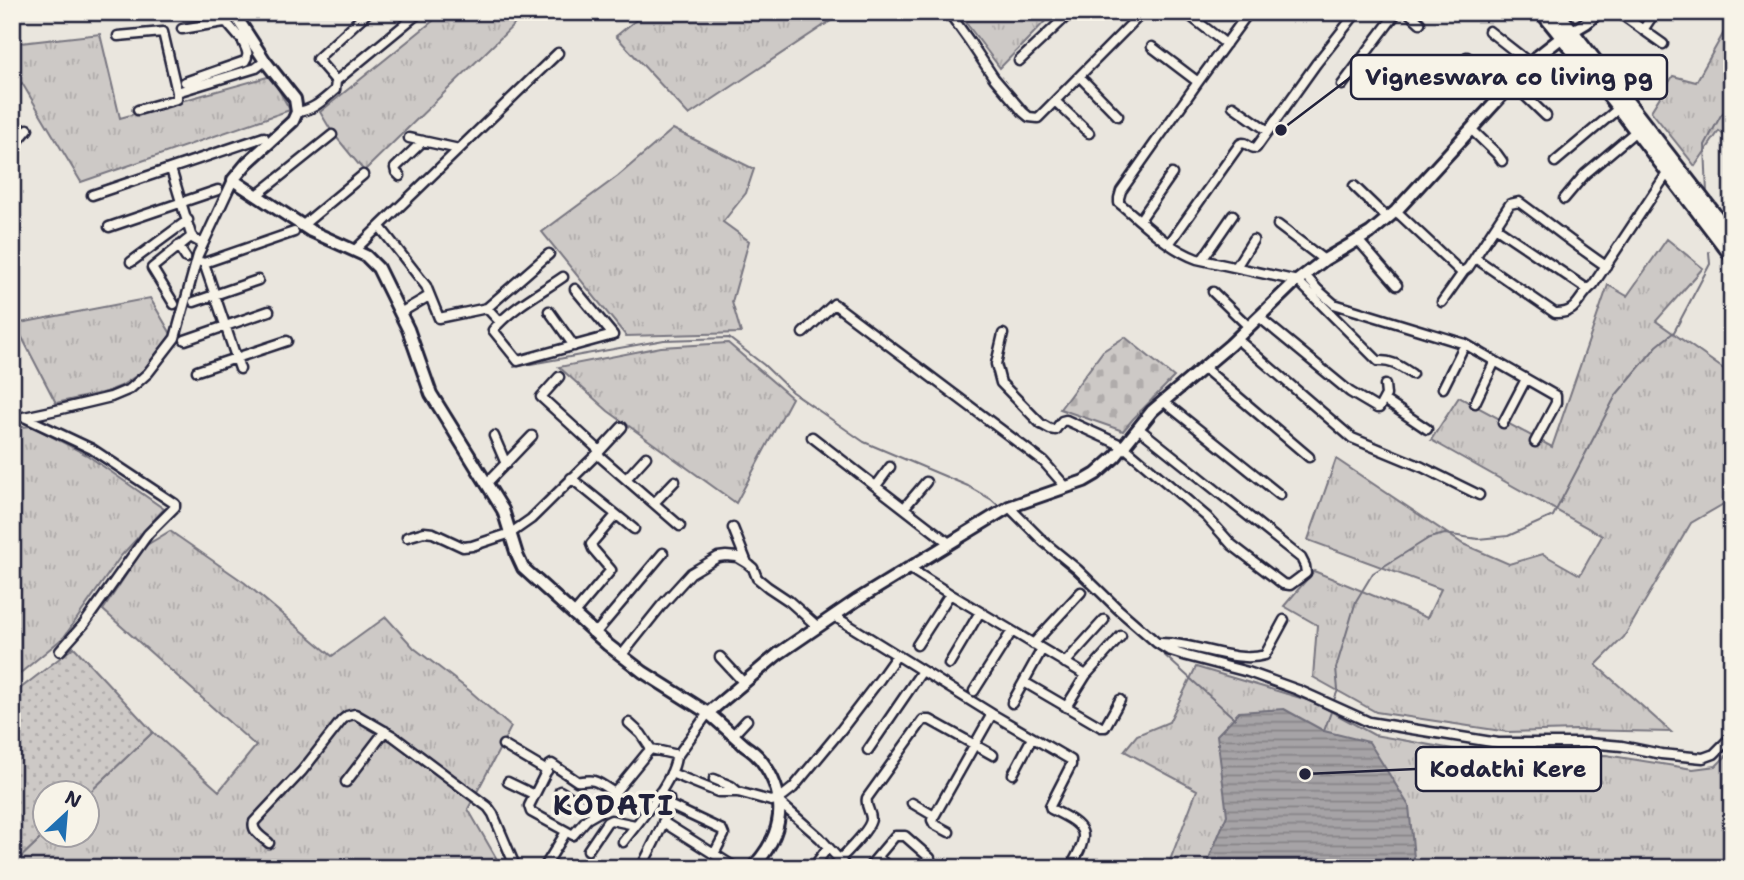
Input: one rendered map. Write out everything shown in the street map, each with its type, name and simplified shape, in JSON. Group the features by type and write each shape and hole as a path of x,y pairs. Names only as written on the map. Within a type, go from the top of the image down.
{"main road":[{"path":"1542,12 1567,35 1732,237"},
{"path":"1557,12 1567,35 1619,108 1732,256"}],"street":[{"path":"186,82 245,61 248,57 245,37 233,12"},
{"path":"336,81 317,59 368,12"},
{"path":"297,112 315,107 335,90 336,81 420,12"},
{"path":"1019,61 1070,12"},
{"path":"950,14 994,79 1023,112 1038,118 1143,12"},
{"path":"1249,12 1121,191 1119,203 1186,255 1301,278 1334,304 1465,344 1556,396 1557,399 1535,442"},
{"path":"1169,244 1240,144 1245,143 1256,148 1357,12"},
{"path":"1342,85 1397,12"},
{"path":"1408,12 1420,23"},
{"path":"622,842 660,792 675,765 676,755 708,713 778,654 949,543 1009,508 1084,481 1096,474 1116,456 1152,411 1237,339 1301,278 1324,260 1370,233 1392,214 1534,60 1598,12"},
{"path":"1618,12 1663,44"},
{"path":"1643,30 1655,12"},
{"path":"1189,15 1226,44"},
{"path":"12,418 111,397 130,389 148,373 175,338 200,262 203,244 233,180 247,163 293,121 297,112 295,99 245,37 228,23 182,29"},
{"path":"1489,31 1564,83"},
{"path":"118,36 163,32 177,99 138,110"},
{"path":"1152,47 1198,82"},
{"path":"355,250 558,53"},
{"path":"1467,57 1511,86 1546,116"},
{"path":"177,92 256,68 265,61"},
{"path":"1080,77 1118,116"},
{"path":"1055,101 1089,133"},
{"path":"1233,106 1268,131"},
{"path":"1555,162 1619,108"},
{"path":"12,148 28,129"},
{"path":"1471,130 1502,161"},
{"path":"1564,200 1585,174 1636,131"},
{"path":"257,195 332,135"},
{"path":"92,195 264,137"},
{"path":"408,138 459,149"},
{"path":"400,176 395,168 423,141"},
{"path":"171,169 192,238 203,244"},
{"path":"1475,258 1555,313 1571,311 1605,267 1668,172"},
{"path":"1140,220 1172,174"},
{"path":"200,262 298,228 363,175"},
{"path":"233,180 257,195 298,228 355,250 378,268 408,329 431,394 503,510 523,568 621,656 708,713 761,759 776,787 779,819 771,844 752,868"},
{"path":"1354,186 1460,271 1464,271"},
{"path":"109,226 218,190"},
{"path":"1442,302 1510,204 1518,202 1605,267"},
{"path":"1202,260 1233,215"},
{"path":"131,262 188,220"},
{"path":"1278,225 1324,260"},
{"path":"380,227 426,286 439,318 487,308 549,254"},
{"path":"1495,227 1587,289"},
{"path":"174,304 152,268 192,236"},
{"path":"1236,267 1253,240"},
{"path":"1358,240 1397,285"},
{"path":"178,246 186,258"},
{"path":"200,262 215,295 240,369"},
{"path":"563,276 493,330 518,361 613,335 575,289"},
{"path":"1301,278 1378,361 1387,360 1412,374"},
{"path":"194,302 258,280"},
{"path":"1213,292 1249,327"},
{"path":"400,313 429,296"},
{"path":"803,333 834,304 1044,462 1066,487"},
{"path":"487,308 500,322"},
{"path":"549,311 574,346"},
{"path":"185,340 269,312"},
{"path":"1259,317 1350,392 1377,408 1386,395 1385,385"},
{"path":"1003,334 996,364 1001,383 1041,424 1055,430 1066,419 1123,446 1207,517 1232,545 1283,584 1290,585 1306,573 1301,558 1138,428"},
{"path":"1237,339 1352,438 1422,467 1479,495"},
{"path":"197,371 288,341"},
{"path":"1443,388 1465,344"},
{"path":"1475,403 1494,361"},
{"path":"1203,367 1309,457"},
{"path":"559,377 541,397 626,479 680,526"},
{"path":"1503,423 1526,379"},
{"path":"1384,400 1427,429"},
{"path":"1163,401 1280,495"},
{"path":"24,417 92,449 175,504 148,534 84,624 60,651"},
{"path":"407,537 424,532 433,533 463,547 511,533 531,519 622,427"},
{"path":"494,436 506,464"},
{"path":"486,484 532,436"},
{"path":"812,437 949,543"},
{"path":"626,479 646,457"},
{"path":"876,486 890,467"},
{"path":"571,478 634,529"},
{"path":"654,503 675,481"},
{"path":"904,508 926,482"},
{"path":"1009,508 1118,609 1168,650 1248,672 1298,690 1369,722 1498,743 1588,743 1703,758 1714,754 1728,740 1732,740"},
{"path":"573,614 611,570 591,544 617,515"},
{"path":"733,528 747,563"},
{"path":"592,632 599,629 663,553"},
{"path":"621,656 661,606 696,569 726,555 747,563 758,578 818,627"},
{"path":"909,568 1086,675"},
{"path":"1033,644 1081,592"},
{"path":"917,646 950,594"},
{"path":"949,664 980,612"},
{"path":"834,616 1071,760 1050,806 1080,827 1083,836 1082,846 1070,868"},
{"path":"1065,663 1104,620"},
{"path":"1157,643 1186,645 1252,659 1265,655 1284,620"},
{"path":"974,691 1012,631"},
{"path":"1066,707 1086,675 1121,636"},
{"path":"1012,703 1042,649"},
{"path":"671,774 718,792 738,792 779,801 841,730 897,655"},
{"path":"720,657 744,683"},
{"path":"868,750 922,671"},
{"path":"1024,682 1103,727 1120,700"},
{"path":"269,843 254,830 254,822 302,771 342,720 355,714 385,732 491,809 516,868"},
{"path":"948,832 932,820 992,714"},
{"path":"733,735 747,720"},
{"path":"840,859 869,826 871,818 866,806 867,798 923,720 930,720 993,755"},
{"path":"628,723 651,749 676,755"},
{"path":"346,782 385,732"},
{"path":"1013,774 1032,738"},
{"path":"503,745 547,771"},
{"path":"614,793 594,781 577,781 552,764 529,806 531,812 566,832 576,834 587,819 597,813 614,793 651,749"},
{"path":"714,779 738,792"},
{"path":"508,782 535,795"},
{"path":"560,791 597,813"},
{"path":"641,868 669,805 668,799 660,792"},
{"path":"779,801 847,868"},
{"path":"912,803 934,816"},
{"path":"669,805 722,830 724,835 714,854"},
{"path":"588,850 607,822 611,820 635,825"},
{"path":"663,822 736,868"},
{"path":"544,868 566,832"},
{"path":"868,868 895,836 900,835 905,836 930,858"},
{"path":"813,868 828,847"},
{"path":"878,858 889,868"}],"green space":[{"path":"444,12 525,14 364,171 332,132 320,112"},
{"path":"646,12 844,12 689,115 616,36"},
{"path":"958,12 1054,12 1000,68"},
{"path":"1732,18 1732,142 1719,131 1695,166 1651,111 1673,76 1696,82"},
{"path":"100,34 120,118 271,76 290,110 81,182 22,83 12,92 12,44"},
{"path":"673,129 754,169 746,193 723,222 749,241 732,302 741,333 626,336 542,232 618,176"},
{"path":"1667,239 1703,268 1656,321 1732,375 1732,499 1691,523 1624,637 1596,665 1671,732 1508,732 1376,712 1313,677 1317,625 1284,606 1314,571 1427,618 1441,589 1308,540 1336,459 1463,544 1509,564 1543,554 1580,575 1602,536 1431,440 1459,397 1552,447 1608,285 1627,296"},
{"path":"150,298 171,334 143,371 121,386 106,392 56,403 15,324"},
{"path":"1125,337 1174,377 1123,431 1060,409 1103,351"},
{"path":"728,343 792,398 736,503 608,411 559,367 661,347"},
{"path":"32,426 87,455 164,509 121,556 64,637 12,680 12,428"},
{"path":"170,531 245,583 332,656 386,617 414,648 511,727 468,809 502,868 12,868 32,847 102,848 102,781 153,732 219,791 256,746 103,610 145,546"},
{"path":"74,647 153,732 102,781 102,778 32,778 32,847 16,862 12,860 12,695"},
{"path":"1196,667 1314,702 1374,735 1492,756 1606,755 1693,769 1716,766 1732,750 1732,868 1167,868 1197,790 1124,751 1137,735 1169,722"}],"shaded area":[{"path":"1284,709 1324,731 1369,742 1409,806 1415,868 1205,868 1227,815 1217,735 1239,712"}],"waterway":[{"path":"1707,194 1705,145 1721,115 1732,104"},
{"path":"1334,700 1338,690 1336,668 1356,601 1373,573 1429,538 1445,534 1478,539 1508,536 1553,516 1616,395 1657,346 1674,332 1710,264 1709,252"},
{"path":"514,367 664,340 729,338 764,365 792,392 864,442 968,486 1001,508"},
{"path":"1008,514 1035,538"},
{"path":"1049,552 1102,599"},
{"path":"1151,643 1235,719"},
{"path":"1324,731 1331,712"}],"place":[{"name":"Vigneswara co living pg","path":"1281,130"},
{"name":"Kodathi Kere","path":"1305,774"}],"district":[{"name":"KODATI","path":"614,805"}]}
